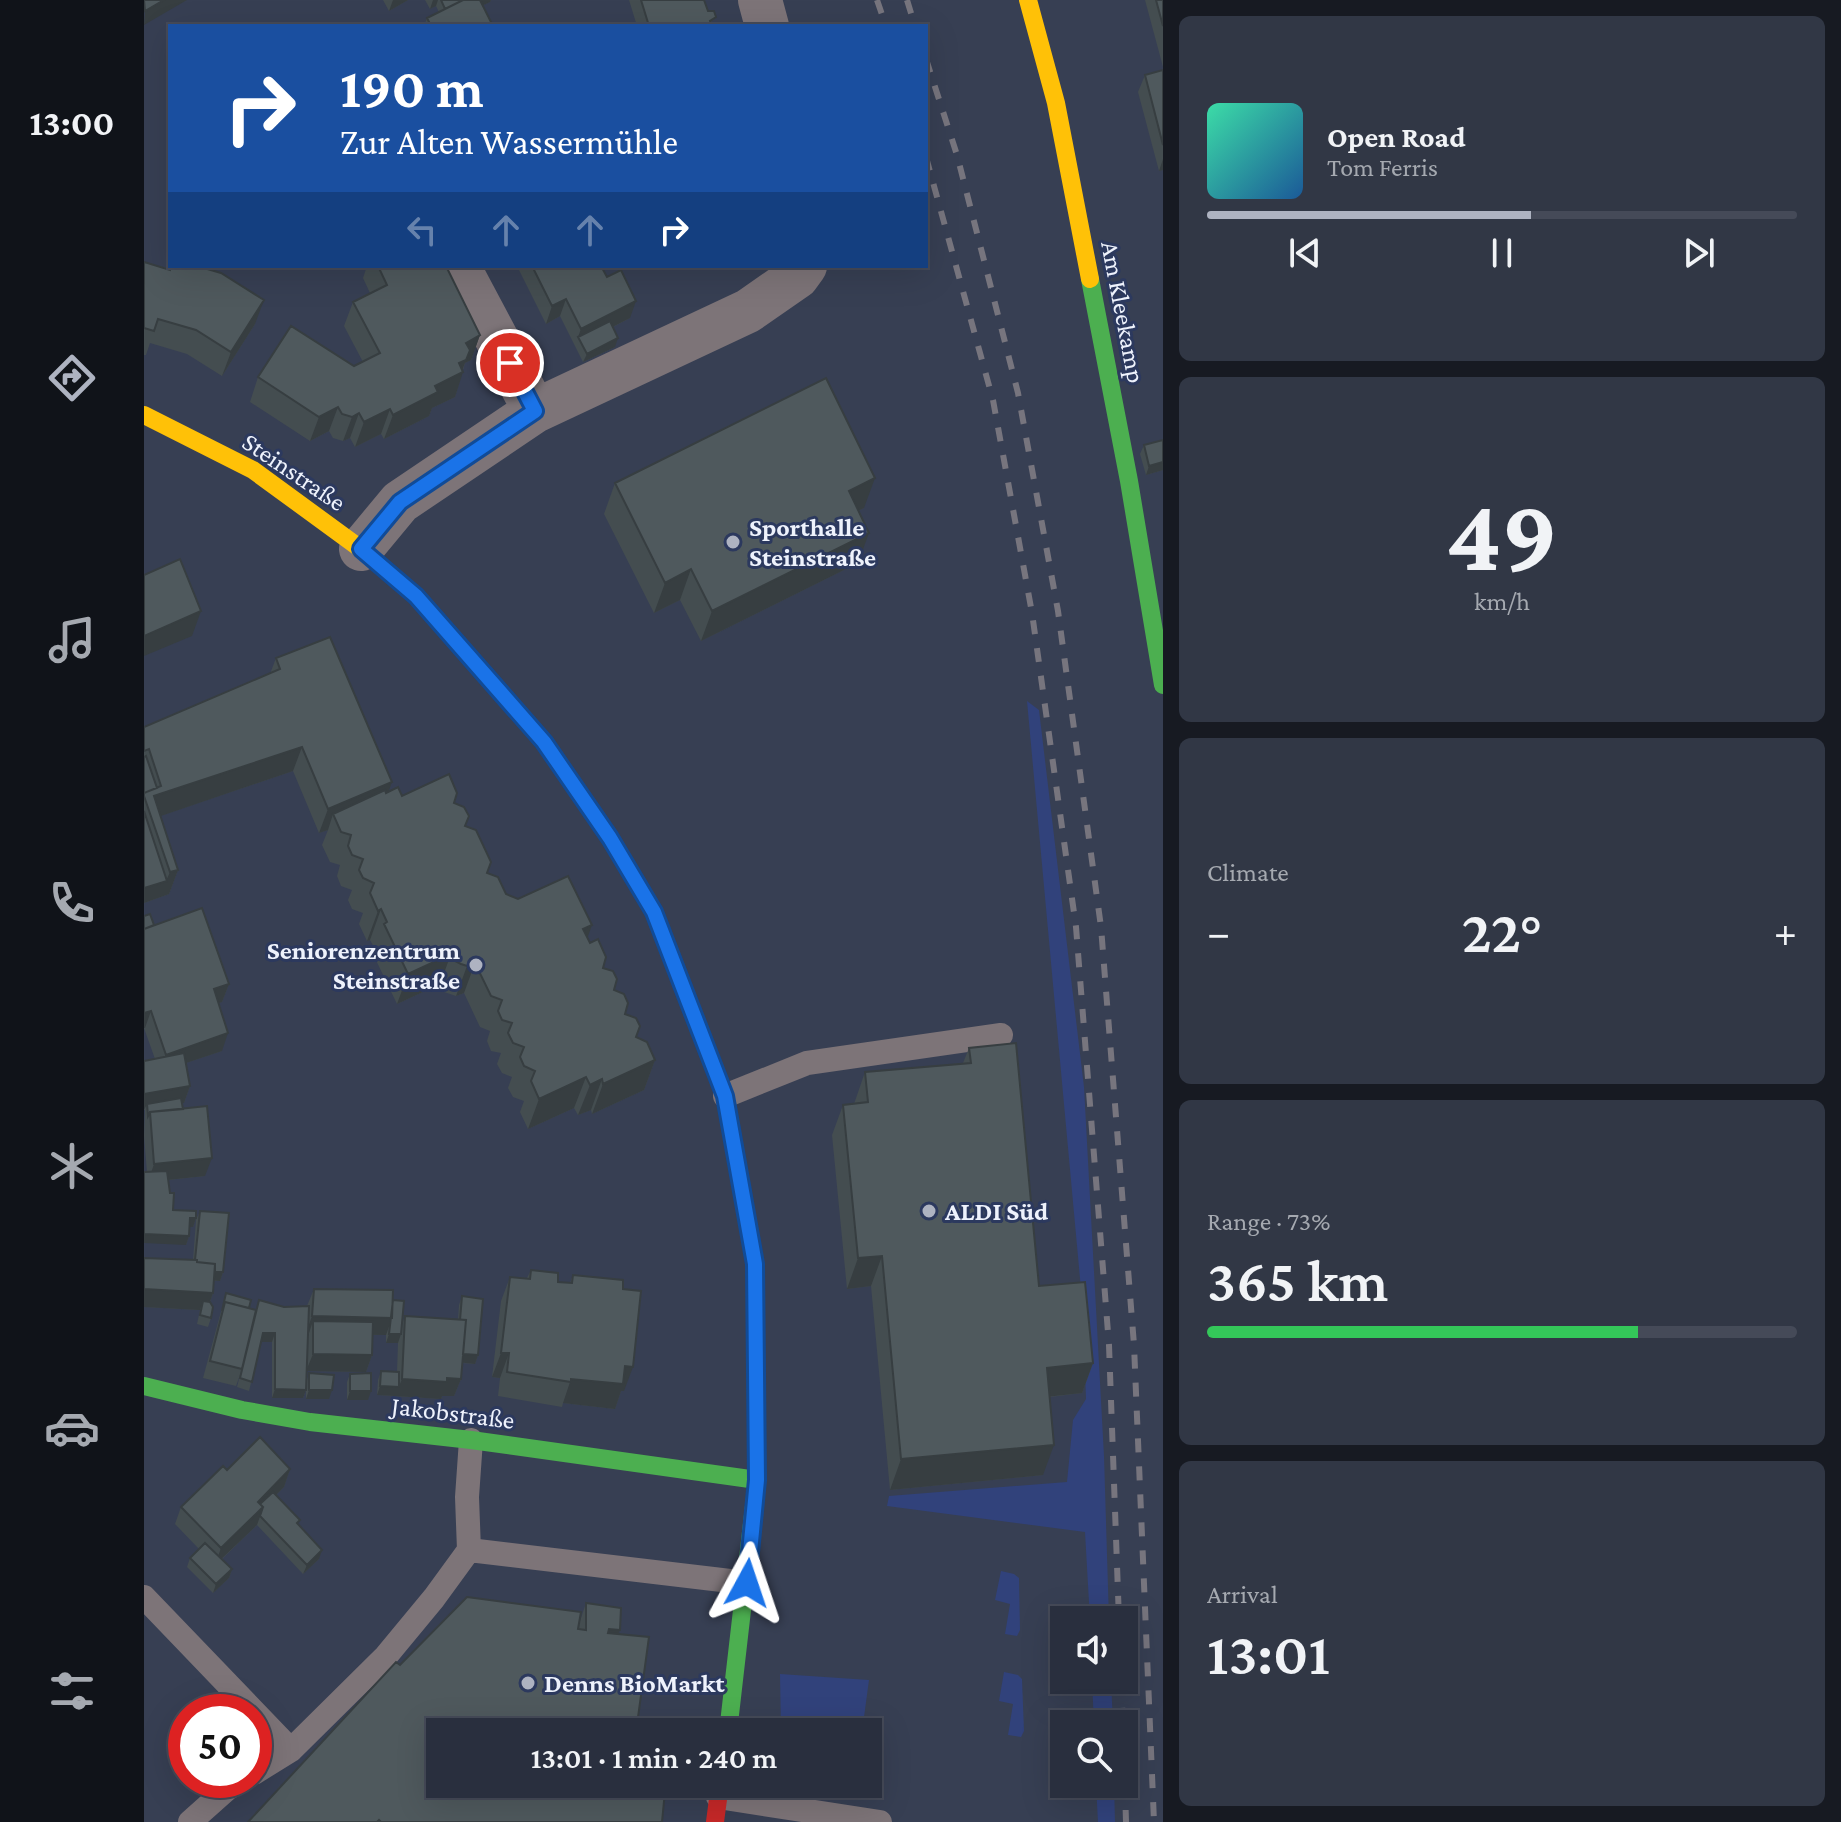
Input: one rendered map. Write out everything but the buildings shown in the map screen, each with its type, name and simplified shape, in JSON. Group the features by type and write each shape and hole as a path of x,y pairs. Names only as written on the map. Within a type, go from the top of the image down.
{"main road":[{"name":"Am Kleekamp","path":"1028,0 1044,47 1072,185 1147,578 1163,685"},
{"name":"Steinstraße","path":"144,415 253,470 361,549 416,596 544,742 610,838 654,912 725,1096 755,1264 757,1480 730,1718"},
{"name":"Jakobstraße","path":"144,1386 242,1410 310,1422 471,1440 757,1480"},
{"path":"715,1822 718,1798"}],"street":[{"path":"760,0 766,24"},
{"path":"459,268 535,411"},
{"path":"361,549 400,502 535,411 748,311 797,277 804,268"}],"lane":[{"path":"725,1096 807,1063 1001,1035"},
{"path":"272,1762 291,1750 386,1656 469,1550 467,1497 471,1440"},
{"path":"469,1550 747,1583"},
{"path":"144,1597 291,1750"},
{"path":"190,1822 217,1798"},
{"path":"759,1798 880,1822"}],"shaded area":[{"path":"1027,701 1039,710 1084,1087 1104,1456 1109,1606 1089,1606 1085,1532 887,1506 889,1496 1067,1482 1073,1420 1086,1399 1083,1311"},
{"path":"1001,1571 1019,1578 1020,1630 1017,1636 1005,1634 1010,1604 995,1600"},
{"path":"1004,1672 1022,1679 1024,1731 1021,1737 1008,1735 1013,1704 999,1701"},
{"path":"780,1674 869,1680 864,1718 781,1718"},
{"path":"1093,1694 1112,1694 1112,1710 1093,1710"},
{"path":"1097,1798 1114,1798 1115,1822 1098,1822"}],"railway":[{"path":"877,0 885,24"},
{"path":"907,0 914,24"},
{"path":"928,65 957,155 1018,393 1058,611 1101,927 1134,1345 1154,1822"},
{"path":"928,164 993,400 1032,613 1076,927 1109,1345 1118,1606"},
{"path":"1122,1694 1122,1710"},
{"path":"1125,1798 1126,1822"}],"traffic: fast":[{"path":"1090,279 1129,481 1163,685"},
{"path":"565,773 610,838 654,912 725,1096 755,1264 757,1480 730,1718"},
{"path":"144,1386 242,1410 310,1422 471,1440 757,1480"}],"traffic: slow":[{"path":"1028,0 1056,103 1090,279"},
{"path":"144,415 253,470 361,549 416,596 544,742 565,773"}],"traffic: jam":[{"path":"715,1822 718,1798"}],"place":[{"name":"Sporthalle Steinstraße","path":"733,542"},
{"name":"Seniorenzentrum Steinstraße","path":"476,965"},
{"name":"ALDI Süd","path":"929,1211"},
{"name":"Denns BioMarkt","path":"528,1683"}],"route":[{"path":"510,363 535,411 400,502 361,549 416,596 544,742 610,838 654,912 725,1096 755,1264 757,1480 747,1583"}]}
